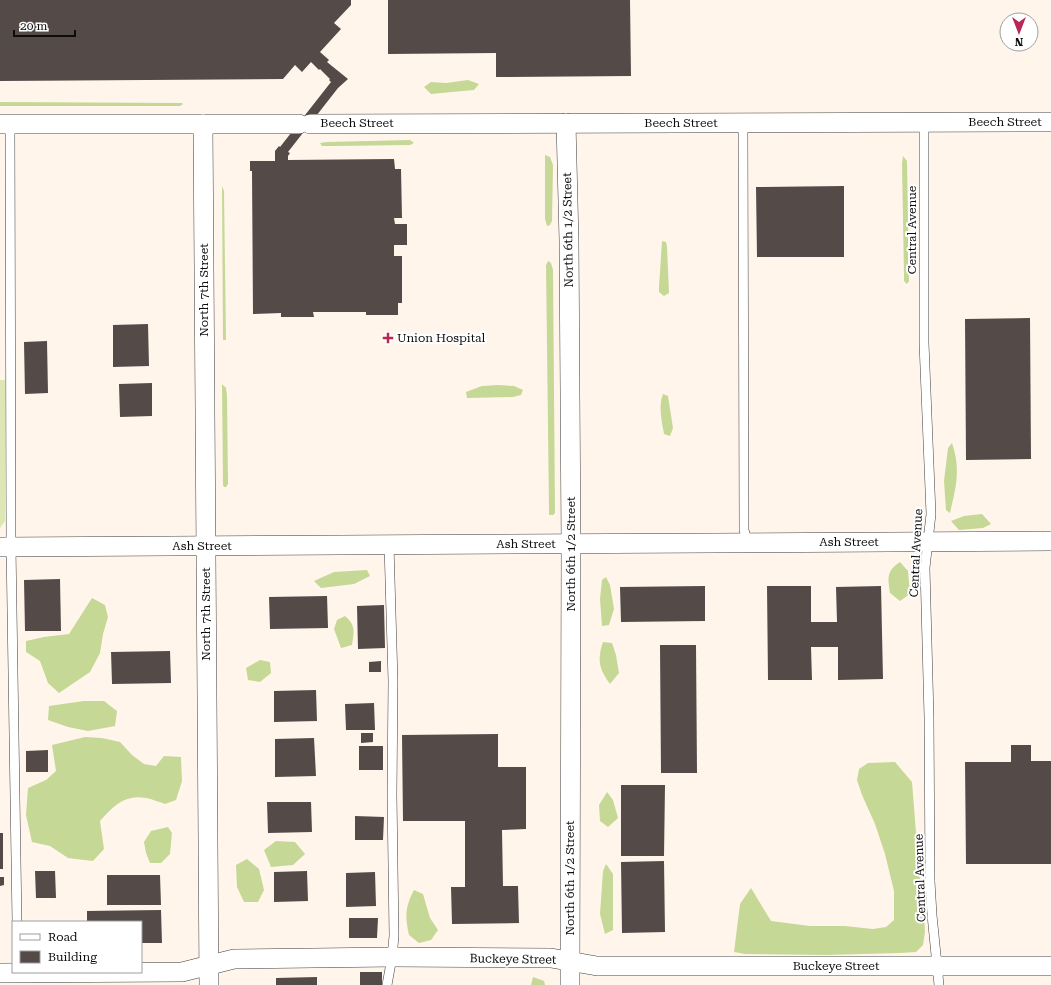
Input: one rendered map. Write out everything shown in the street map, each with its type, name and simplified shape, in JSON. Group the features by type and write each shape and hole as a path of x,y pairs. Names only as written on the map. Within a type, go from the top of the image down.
{"street":[{"name":"Beech Street","path":"5,124 1051,122"},
{"name":"North 6th 1/2 Street","path":"566,123 569,241 571,544 570,985"},
{"name":"North 7th Street","path":"203,124 209,985"},
{"name":"Ash Street","path":"6,547 1051,541"},
{"name":"Buckeye Street","path":"142,973 182,972 234,959 392,957 551,958 597,966 1051,966"},
{"name":"Buckeye Street","path":"12,976 140,973"}],"lane":[{"name":"Central Avenue","path":"924,122 924,342 931,514 925,568 930,881 940,985"},
{"path":"743,123 744,530 748,543"},
{"path":"5,124 6,547 17,921"},
{"path":"386,985 392,957 394,936 392,795 393,682 390,545"}],"green space":[{"path":"468,80 479,84 474,90 431,94 424,87 431,82 446,83"},
{"path":"0,102 183,104 180,106 0,106"},
{"path":"410,140 414,143 410,145 322,146 320,143 327,142"},
{"path":"545,155 550,157 553,165 552,221 550,225 547,226 545,219"},
{"path":"903,156 907,161 909,281 907,284 904,281"},
{"path":"222,186 224,191 226,340 223,340"},
{"path":"662,241 666,242 667,247 669,293 664,296 659,292"},
{"path":"548,261 551,263 553,270 555,513 553,515 549,515 546,265"},
{"path":"0,380 5,380 5,521 0,528"},
{"path":"222,384 226,388 227,396 228,484 226,487 223,485"},
{"path":"482,386 514,386 523,390 521,395 513,397 467,398 466,392"},
{"path":"663,394 668,396 673,428 670,436 664,434 662,424 661,404"},
{"path":"952,443 955,452 957,478 950,513 946,510 944,481 948,448"},
{"path":"982,514 991,524 983,528 959,530 951,521 964,516"},
{"path":"900,562 908,571 910,594 900,601 890,593 889,575 895,565"},
{"path":"367,570 370,576 354,584 321,588 314,581 334,572"},
{"path":"606,577 610,585 614,609 609,625 602,626 600,599 602,580"},
{"path":"92,598 105,605 108,617 100,653 90,672 59,693 48,683 40,661 26,652 26,641 69,634"},
{"path":"345,616 349,619 353,626 352,645 341,648 334,629 337,620"},
{"path":"603,642 612,643 619,673 610,684 603,674 600,664 600,654"},
{"path":"260,660 270,662 271,673 260,682 248,680 246,668"},
{"path":"84,701 104,701 117,711 115,726 88,731 68,727 48,720 49,706"},
{"path":"85,737 102,738 120,742 132,755 144,764 156,766 164,756 181,757 182,781 176,800 165,804 138,797 125,800 114,807 100,821 104,849 93,861 68,858 50,846 32,842 26,815 28,788 46,780 56,771 52,745"},
{"path":"895,762 912,782 924,915 925,932 923,945 916,952 900,953 826,955 745,954 734,952 740,904 751,888 771,921 810,926 845,926 873,929 886,927 894,920 894,891 885,854 875,824 857,780 859,769 868,763"},
{"path":"607,792 613,800 618,818 608,827 600,821 599,805"},
{"path":"168,827 172,833 170,854 161,863 150,863 144,842 151,831"},
{"path":"276,841 295,842 305,854 293,865 271,867 264,850"},
{"path":"247,859 259,869 264,890 258,902 244,902 237,887 236,865"},
{"path":"606,864 613,874 613,930 605,934 600,914 603,871"},
{"path":"414,890 423,894 430,918 438,930 431,940 419,943 409,935 407,922 407,907"},
{"path":"533,977 544,981 545,985 531,985"}],"building":[{"path":"0,0 351,0 351,5 334,23 341,29 320,52 329,60 327,62 348,79 338,88 288,152 290,153 288,160 394,159 395,169 401,169 402,218 394,218 395,224 407,224 407,245 394,245 394,256 402,256 402,303 398,303 398,315 366,315 366,312 313,312 314,317 281,317 281,313 253,314 252,171 250,171 250,161 275,161 275,151 279,146 280,147 331,82 320,69 319,70 311,62 302,72 295,65 283,79 0,81"},
{"path":"388,0 630,0 631,76 496,77 496,53 388,54"},
{"path":"844,186 844,257 757,257 756,187"},
{"path":"1030,318 1031,459 966,460 965,319"},
{"path":"148,324 149,366 113,367 113,325"},
{"path":"47,341 48,393 25,394 24,342"},
{"path":"152,383 152,416 120,417 119,384"},
{"path":"60,579 61,631 25,631 24,580"},
{"path":"705,586 705,621 621,622 620,587"},
{"path":"767,586 811,586 811,622 837,622 836,587 881,586 883,679 838,680 838,647 811,647 812,680 768,680"},
{"path":"327,596 328,628 270,629 269,597"},
{"path":"384,605 385,648 358,649 357,606"},
{"path":"660,645 696,645 697,773 661,773"},
{"path":"170,651 171,683 112,684 111,652"},
{"path":"381,661 381,672 369,672 369,662"},
{"path":"316,690 317,721 274,722 274,691"},
{"path":"374,703 375,730 346,730 345,704"},
{"path":"361,733 373,733 373,742 361,743"},
{"path":"498,734 498,767 526,767 526,829 502,830 503,886 518,886 519,923 452,924 451,887 465,887 465,821 403,821 402,735"},
{"path":"314,738 316,776 275,777 275,739"},
{"path":"1011,745 1031,745 1031,761 1051,761 1051,864 966,864 965,762 1011,762"},
{"path":"359,746 383,746 383,770 359,770"},
{"path":"48,750 48,772 26,772 26,751"},
{"path":"621,785 665,785 664,856 621,856"},
{"path":"267,802 311,802 312,832 268,833"},
{"path":"355,816 384,817 383,840 355,840"},
{"path":"0,833 3,833 3,869 0,869"},
{"path":"664,861 665,932 622,933 621,862"},
{"path":"35,871 55,871 56,898 36,898"},
{"path":"307,871 308,901 274,902 274,872"},
{"path":"375,872 376,906 346,907 346,873"},
{"path":"107,875 160,875 161,905 107,905"},
{"path":"0,877 4,877 4,885 0,886"},
{"path":"161,910 162,943 142,943 142,921 87,921 87,911"},
{"path":"349,918 378,918 377,938 349,938"},
{"path":"360,972 382,972 382,985 360,985"},
{"path":"317,977 317,985 276,985 276,978"}],"place":[{"name":"Union Hospital","path":"388,338"}]}
